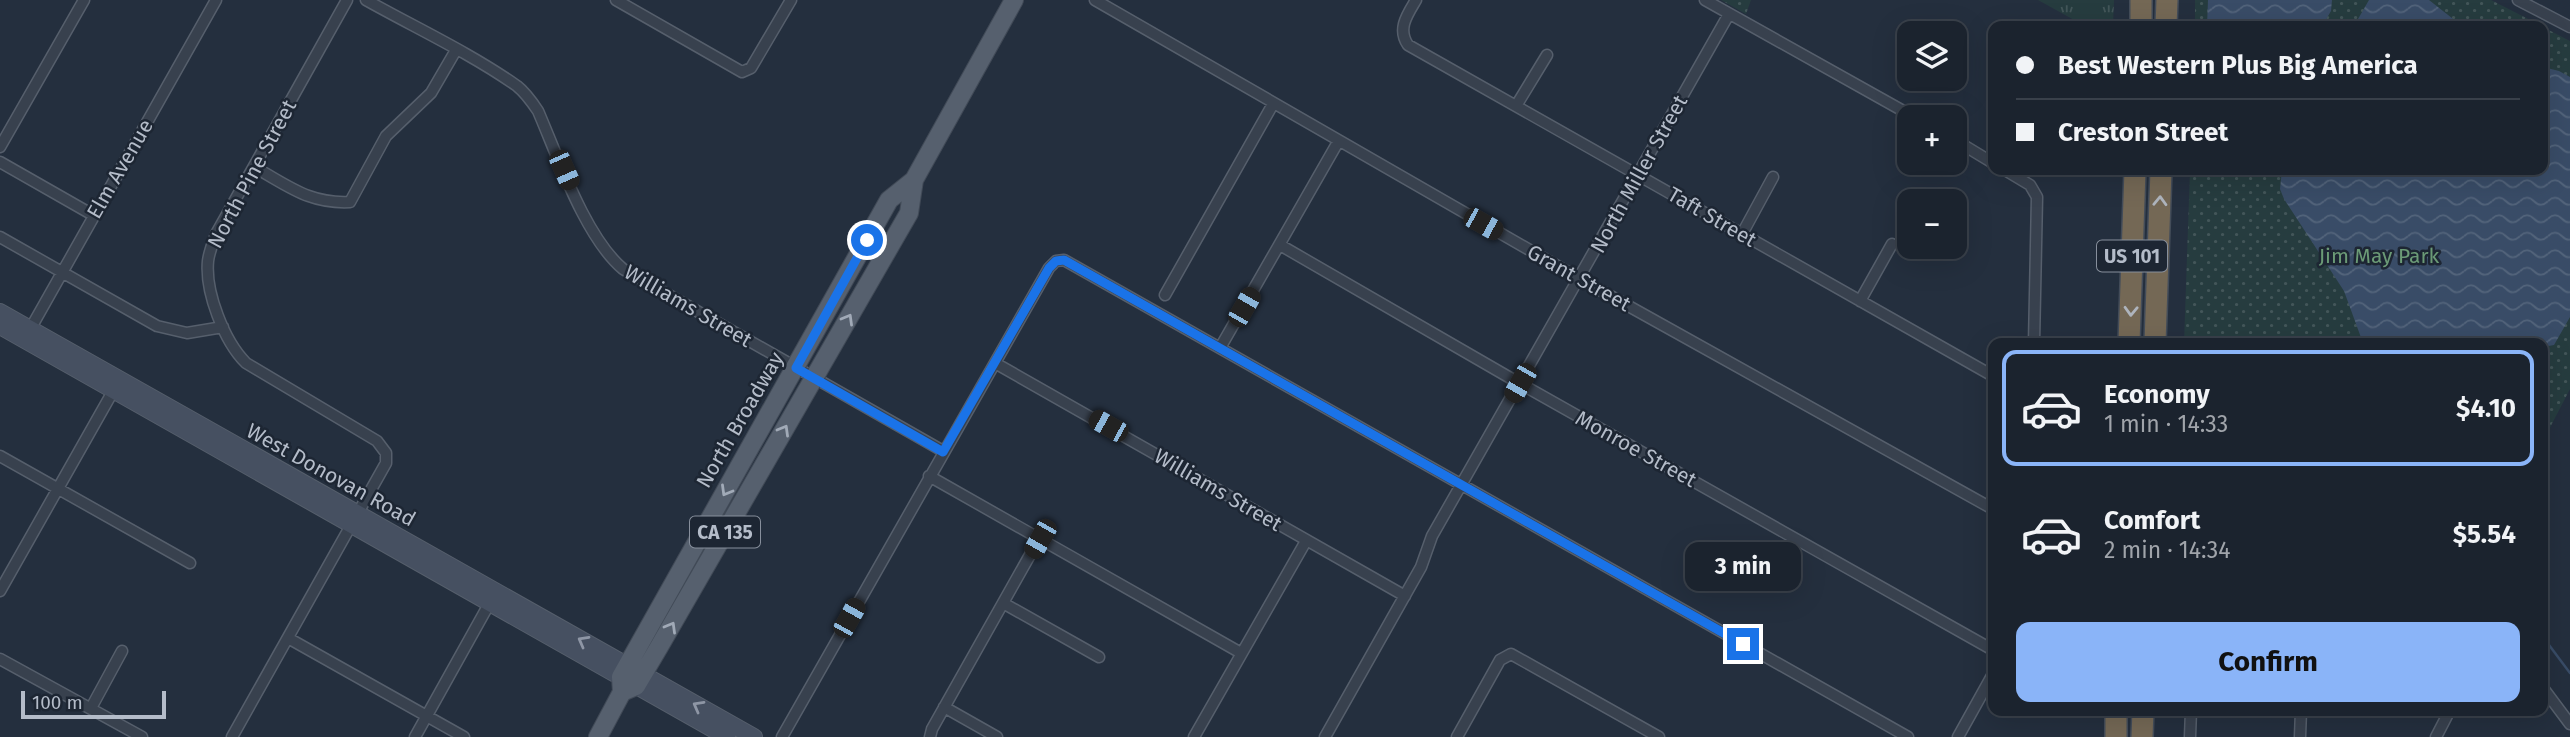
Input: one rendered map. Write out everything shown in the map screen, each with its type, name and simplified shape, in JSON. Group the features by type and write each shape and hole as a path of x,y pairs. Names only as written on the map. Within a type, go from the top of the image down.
{"highway":[{"path":"2141,0 2141,21"},
{"path":"2166,21 2167,0"},
{"name":"US 101","path":"2129,338 2136,175"},
{"name":"US 101","path":"2155,338 2161,175"},
{"path":"2116,716 2116,737"},
{"path":"2142,737 2143,716"}],"main road":[{"name":"North Broadway","path":"630,679 813,378 909,213 914,180 1014,0"},
{"name":"North Broadway","path":"598,737 889,200 914,180"},
{"name":"West Donovan Road","path":"0,312 27,335"},
{"name":"West Donovan Road","path":"0,326 27,335 117,385 493,597 630,679"},
{"path":"630,679 727,737"},
{"path":"630,679 754,737"}],"street":[{"path":"0,147 83,0"},
{"name":"Elm Avenue","path":"27,335 216,0"},
{"name":"North Pine Street","path":"232,737 386,463 384,447 377,441 246,363 231,346 215,307 208,261 216,234 347,0"},
{"name":"Williams Street","path":"366,0 518,87 530,98 591,230 617,264 646,284 943,452"},
{"path":"616,0 742,72 747,71 791,0"},
{"name":"Grant Street","path":"1095,0 1338,142 1988,506"},
{"name":"Taft Street","path":"1416,0 1402,31 1408,45 1988,373"},
{"path":"1705,0 1897,108"},
{"path":"2518,0 2570,27"},
{"name":"North Miller Street","path":"1325,737 1421,567 1432,536 1460,485 1729,14"},
{"path":"254,167 311,199 330,203 350,202 386,136 431,93 456,50"},
{"path":"1516,106 1547,55"},
{"path":"1165,295 1273,104"},
{"path":"1220,348 1338,142"},
{"path":"1967,148 1988,160"},
{"path":"0,162 93,215"},
{"path":"2013,175 2030,185 2037,197 2034,338"},
{"path":"1742,234 1773,177"},
{"path":"0,237 158,326 187,333 223,327"},
{"path":"1860,301 1892,244"},
{"name":"Monroe Street","path":"1280,245 1988,647"},
{"path":"782,737 929,476 1049,268 1056,261 1068,262 1908,737"},
{"name":"Williams Street","path":"995,363 1405,596"},
{"path":"0,591 117,385"},
{"path":"0,456 190,563"},
{"path":"929,476 1241,653"},
{"path":"930,737 1040,539"},
{"path":"1194,737 1306,541"},
{"path":"415,737 493,597"},
{"path":"1003,603 1099,657"},
{"path":"288,638 464,737"},
{"path":"91,708 122,651"},
{"path":"1457,737 1500,660 1511,654 1659,737"},
{"path":"0,659 142,737"},
{"path":"1958,737 1988,683"},
{"path":"2548,695 2570,724"},
{"path":"944,708 997,737"},
{"path":"2190,737 2191,716"},
{"path":"2300,737 2301,716"},
{"path":"2435,737 2447,716"}],"green space":[{"path":"1721,0 1751,0 1746,14"},
{"path":"2038,0 2114,0 2113,21 2076,21"},
{"path":"2195,0 2491,0 2532,21 2195,21"},
{"name":"Jim May Park","path":"2548,30 2570,41 2570,389 2548,431 2548,338 2184,338 2190,175 2548,175"}],"water":[{"path":"2208,0 2332,0 2331,11 2325,21 2207,21"},
{"path":"2369,0 2429,0 2456,21 2357,21"},
{"path":"2548,68 2559,71 2570,77 2570,317 2554,345 2548,346 2548,338 2361,338 2344,291 2280,189 2281,175 2548,175"}],"waterway":[{"path":"2548,644 2570,673"}],"route":[{"path":"867,240 796,368 943,452 1052,263 1064,260 1743,644"}]}
